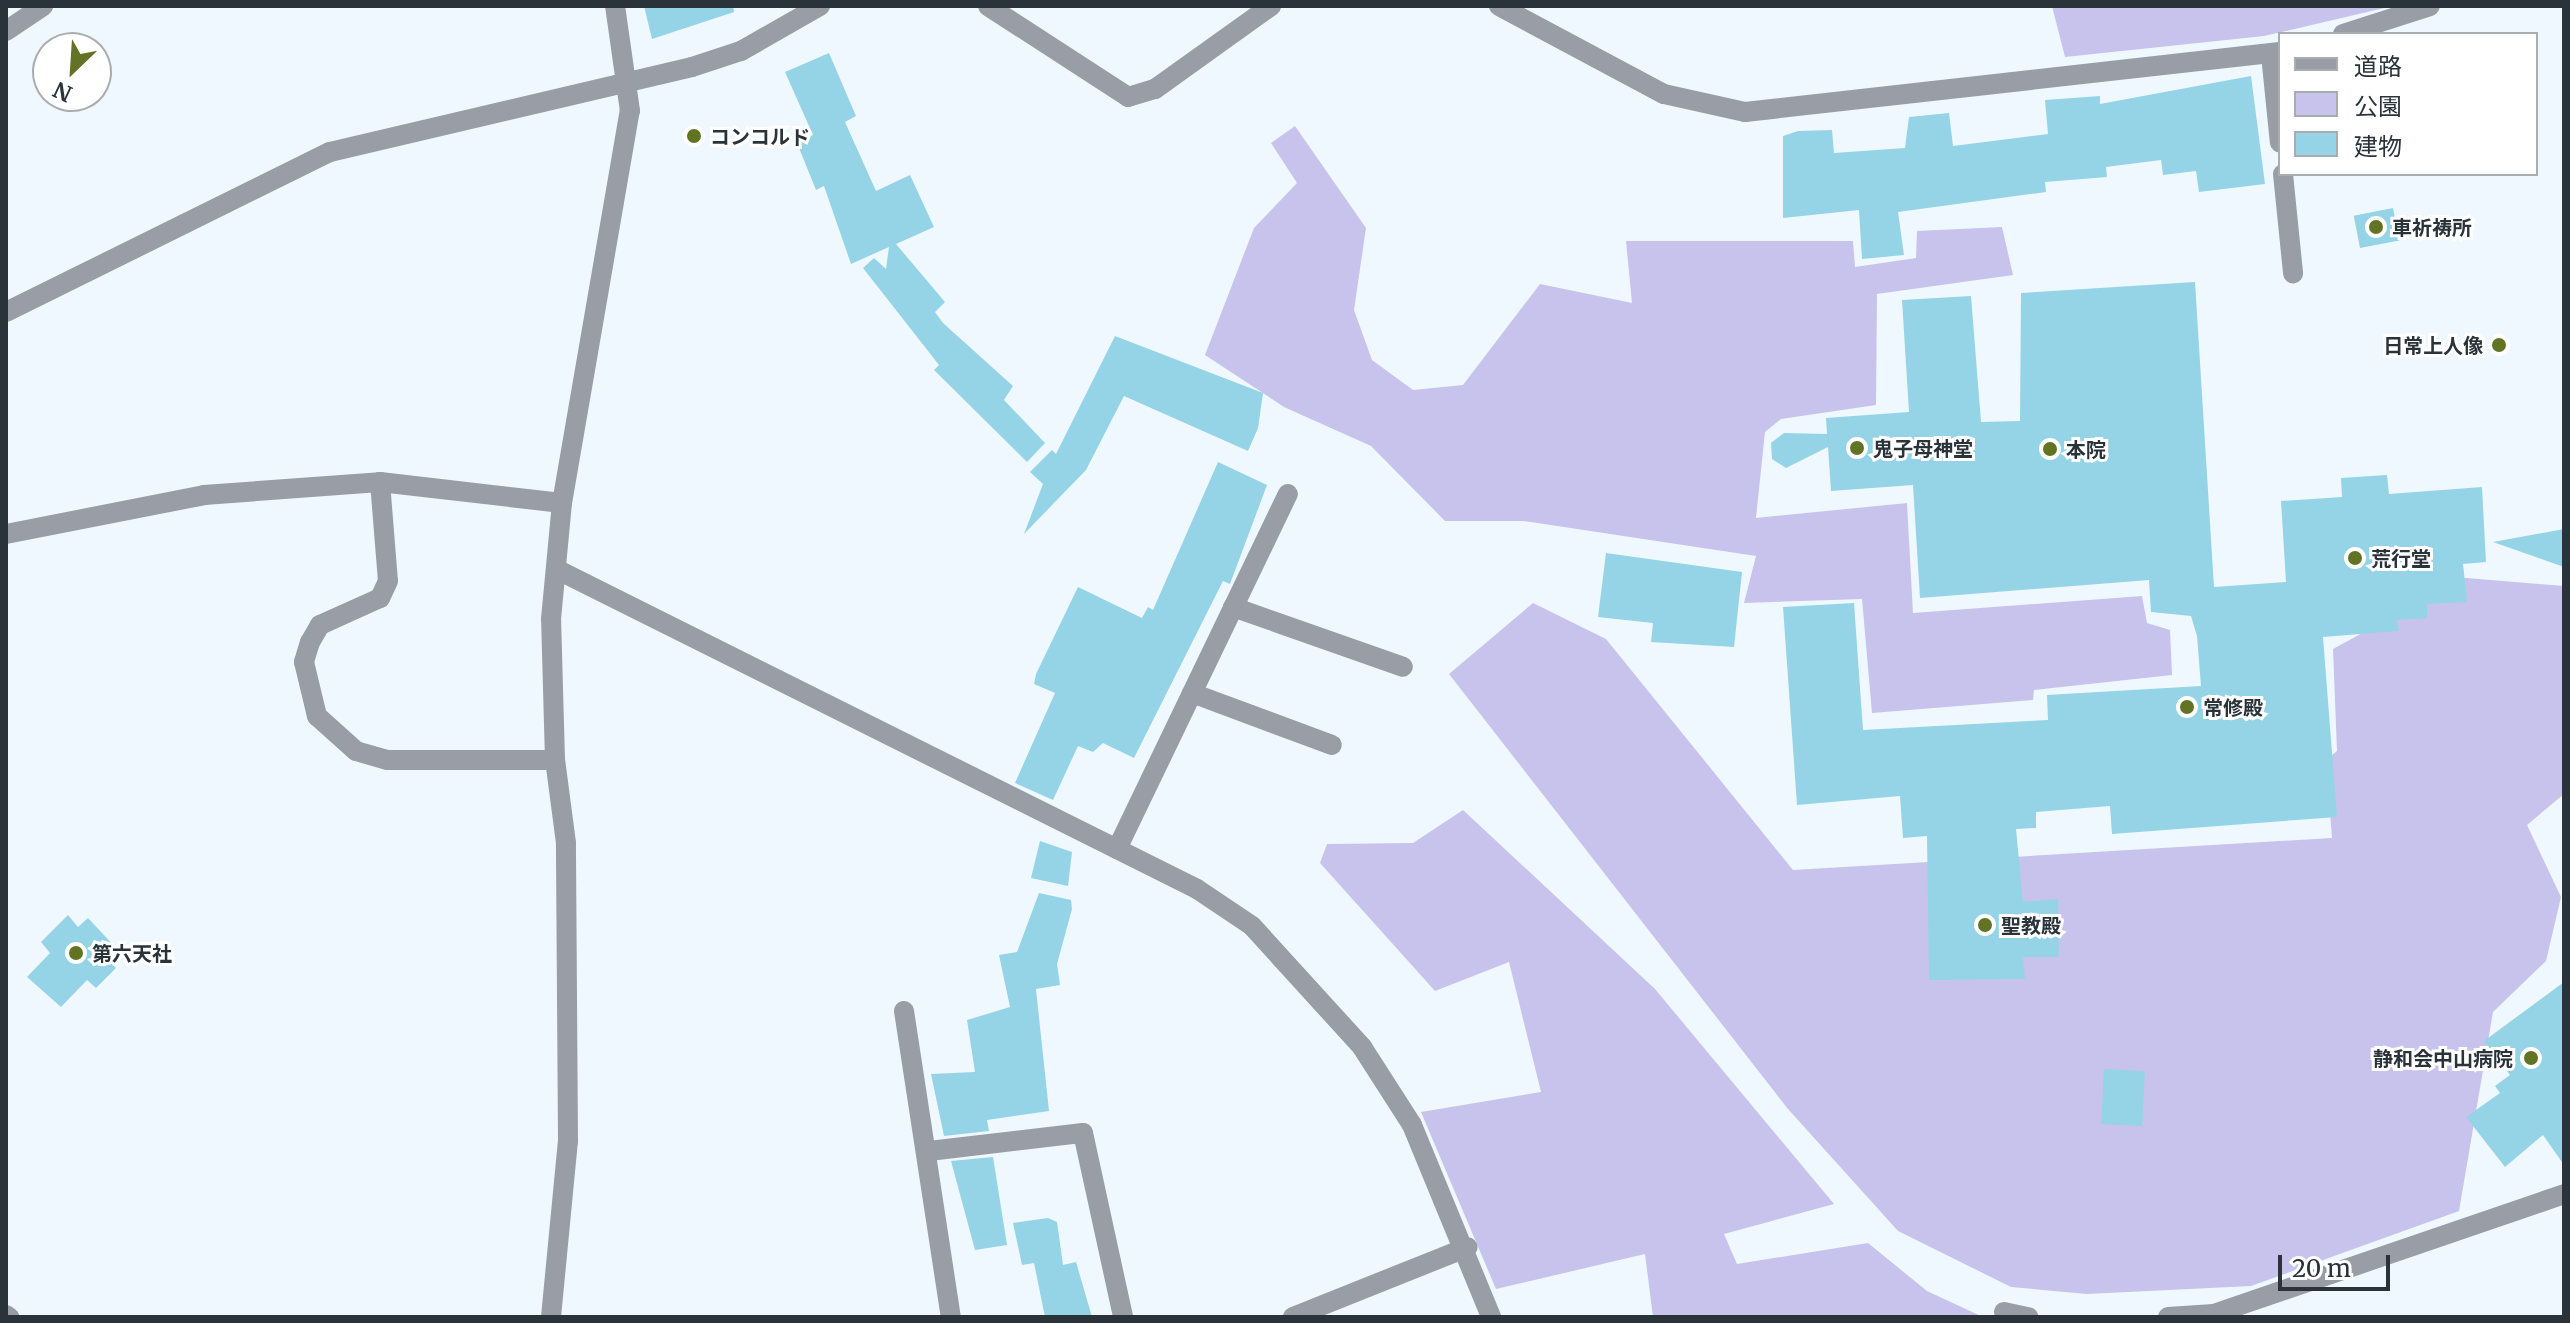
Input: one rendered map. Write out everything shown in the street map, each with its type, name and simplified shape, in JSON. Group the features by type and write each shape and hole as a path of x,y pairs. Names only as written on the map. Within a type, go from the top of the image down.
{"street":[{"path":"6,31 43,6"},
{"path":"551,1317 568,1141 566,843 555,760 556,569 562,503 631,82 615,6"},
{"path":"6,312 330,152 631,82 741,51 820,6"},
{"path":"988,6 1128,97 1155,89 1271,6"},
{"path":"1499,6 1664,94 1745,112 2276,53 2278,98"},
{"path":"2349,32 2430,6"},
{"path":"2283,176 2293,273"},
{"path":"6,534 204,495 380,482 562,503"},
{"path":"380,482 388,581 380,598 320,625 310,642 304,662 317,716 356,751 387,760 555,760"},
{"path":"1117,849 1288,494"},
{"path":"556,569 1117,849 1252,926 1318,995 1412,1125 1468,1247 1491,1317"},
{"path":"1233,607 1403,667"},
{"path":"1192,693 1332,745"},
{"path":"904,1011 929,1151 951,1317"},
{"path":"929,1151 1083,1133 1123,1317"},
{"path":"2168,1317 2214,1314 2564,1194"},
{"path":"1293,1317 1468,1247"},
{"path":"2004,1312 2028,1317"}],"green space":[{"path":"2052,6 2393,6 2264,36 2065,57"},
{"path":"1295,126 1366,228 1354,310 1372,360 1413,390 1463,385 1540,284 1632,303 1626,241 1853,241 1855,267 1916,258 1917,231 2002,227 2013,275 1877,294 1876,405 1781,419 1765,432 1756,518 1907,503 1913,613 2142,596 2147,623 2170,630 2172,675 2034,690 2033,700 1872,713 1862,599 1744,603 1756,556 1524,521 1445,521 1371,446 1284,407 1205,355 1254,228 1297,183 1271,143"},
{"path":"2430,575 2564,586 2564,794 2527,825 2561,897 2546,961 2493,1012 2459,1211 2251,1286 2087,1294 2011,1287 1898,1231 1788,1109 1449,674 1533,603 1606,639 1793,870 2332,838 2326,760 2337,751 2333,649 2410,607"},
{"path":"1463,810 1655,989 1834,1204 1724,1234 1737,1264 1868,1243 1927,1291 1983,1317 1653,1317 1645,1254 1496,1289 1421,1112 1541,1092 1509,962 1435,991 1320,863 1327,844 1413,843"}],"building":[{"path":"644,6 733,6 734,12 652,39"},
{"path":"829,53 856,116 845,122 876,191 910,175 934,227 896,244 945,302 935,312 943,323 1013,386 1004,400 1045,443 1027,462 934,370 939,365 863,268 874,258 886,269 889,247 851,264 824,186 816,190 797,143 813,135 785,72"},
{"path":"2251,76 2265,184 2199,192 2196,171 2163,175 2161,160 2106,167 2107,177 2045,182 2046,192 1898,212 1904,255 1862,259 1859,210 1783,218 1783,136 1798,131 1832,130 1834,153 1905,148 1909,117 1949,113 1953,146 2048,134 2045,100 2100,96 2100,104"},
{"name":"車祈祷所","path":"2393,208 2399,240 2360,248 2354,216"},
{"path":"2195,282 2214,587 2286,582 2281,501 2342,497 2341,478 2387,475 2389,494 2482,487 2486,562 2463,564 2467,602 2427,604 2427,618 2397,620 2398,631 2323,637 2337,817 2112,834 2110,806 2036,812 2036,828 2016,829 2023,902 2058,899 2059,957 2023,957 2025,979 1929,980 1927,836 1903,838 1900,796 1797,805 1783,607 1854,603 1863,730 2048,720 2047,695 2201,686 2197,636 2191,616 2151,612 2149,580 1920,598 1913,485 1831,491 1828,447 1786,468 1772,459 1771,443 1784,433 1827,434 1826,418 1909,412 1902,300 1971,296 1981,422 2020,421 2021,293"},
{"path":"1115,336 1263,393 1258,428 1248,451 1124,396 1086,470 1024,534 1043,484 1030,472 1052,450 1056,454"},
{"path":"1218,462 1267,485 1230,584 1223,581 1134,758 1103,743 1093,752 1078,746 1053,800 1015,783 1055,693 1034,684 1036,674 1078,587 1142,618 1148,607 1153,610"},
{"path":"2564,529 2564,567 2493,542"},
{"path":"1606,553 1742,572 1734,647 1651,642 1653,623 1598,617"},
{"path":"1040,841 1072,852 1068,886 1031,878"},
{"path":"1039,893 1071,900 1072,909 1057,964 1060,985 1036,989 1049,1111 987,1120 989,1131 944,1136 931,1074 975,1072 967,1020 1010,1007 999,955 1017,952"},
{"path":"68,915 78,927 88,918 118,950 109,959 116,968 96,988 87,980 61,1007 27,977 50,953 41,942"},
{"name":"静和会中山病院","path":"2564,982 2564,1165 2543,1135 2505,1167 2466,1117 2500,1093 2495,1086 2510,1075 2484,1041"},
{"path":"2104,1069 2145,1071 2142,1126 2101,1124"},
{"path":"993,1157 1007,1245 975,1250 951,1161"},
{"path":"1048,1218 1057,1222 1063,1265 1076,1262 1092,1317 1045,1317 1034,1263 1022,1265 1013,1223"}],"place":[{"name":"コンコルド","path":"694,136"},
{"name":"車祈祷所","path":"2376,227"},
{"name":"日常上人像","path":"2499,345"},
{"name":"鬼子母神堂","path":"1857,448"},
{"name":"本院","path":"2050,449"},
{"name":"荒行堂","path":"2355,558"},
{"name":"常修殿","path":"2187,707"},
{"name":"聖教殿","path":"1985,925"},
{"name":"第六天社","path":"76,953"},
{"name":"静和会中山病院","path":"2531,1058"}]}
